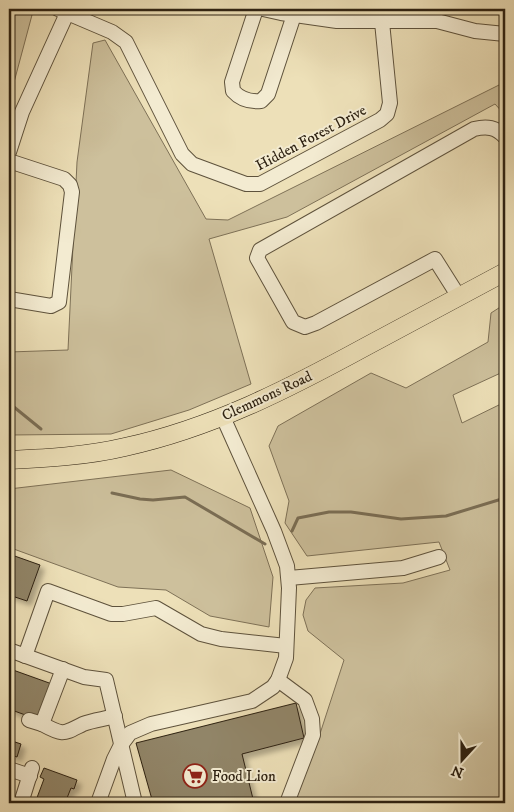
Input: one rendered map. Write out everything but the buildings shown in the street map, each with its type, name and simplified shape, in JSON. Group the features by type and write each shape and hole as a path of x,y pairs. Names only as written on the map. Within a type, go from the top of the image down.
{"main road":[{"name":"Clemmons Road","path":"9,460 73,456 124,448 223,417 278,393 505,272"}],"street":[{"path":"256,9 232,82 233,91 239,97 252,102 261,101 268,94 294,15"},
{"path":"263,9 337,21 383,15 437,21 475,31 505,34"},
{"path":"9,152 22,112 65,10"},
{"name":"Hidden Forest Drive","path":"65,10 112,32 126,42 182,154 192,164 246,184 260,184 380,120 387,114 390,103 383,15"},
{"path":"459,297 435,259 316,323 305,327 293,322 257,258 260,250 474,129 484,126 496,128 505,137"},
{"path":"9,161 64,179 70,185 72,192 59,302 51,306 9,299"},
{"path":"98,803 121,745 130,733 151,724 252,700 267,692 278,680 283,668 286,646 289,578 280,545 223,417"},
{"path":"289,578 403,568 439,557"},
{"path":"25,656 48,591 111,614 123,614 156,608 201,634 221,639 286,646"},
{"path":"9,650 84,677 106,680 135,803"},
{"path":"63,669 36,722 56,731 70,732 84,724 115,716"},
{"path":"278,680 305,700 312,719 313,735 287,803"},
{"path":"9,769 31,772 21,803"}],"shaded area":[{"path":"9,9 17,9 32,15 9,101"},
{"path":"105,40 206,219 228,220 501,84 505,90 505,115 495,104 287,217 209,239 251,384 189,410 111,434 9,435 9,352 68,350 77,162 93,43"},
{"path":"505,304 505,371 453,395 462,423 505,402 505,803 293,803 316,746 344,660 308,631 303,615 306,600 315,588 403,583 450,570 439,542 307,556 285,523 289,501 269,446 278,426 371,373 406,388 488,342 491,313"},
{"path":"171,470 250,508 273,577 269,627 210,616 166,590 118,587 9,546 9,489"}],"waterway":[{"path":"9,403 41,429"},
{"path":"112,493 153,500 185,497 265,544"},
{"path":"292,531 298,518 329,512 351,512 401,519 446,516 505,498"}],"place":[{"name":"Food Lion","path":"195,776"}]}
